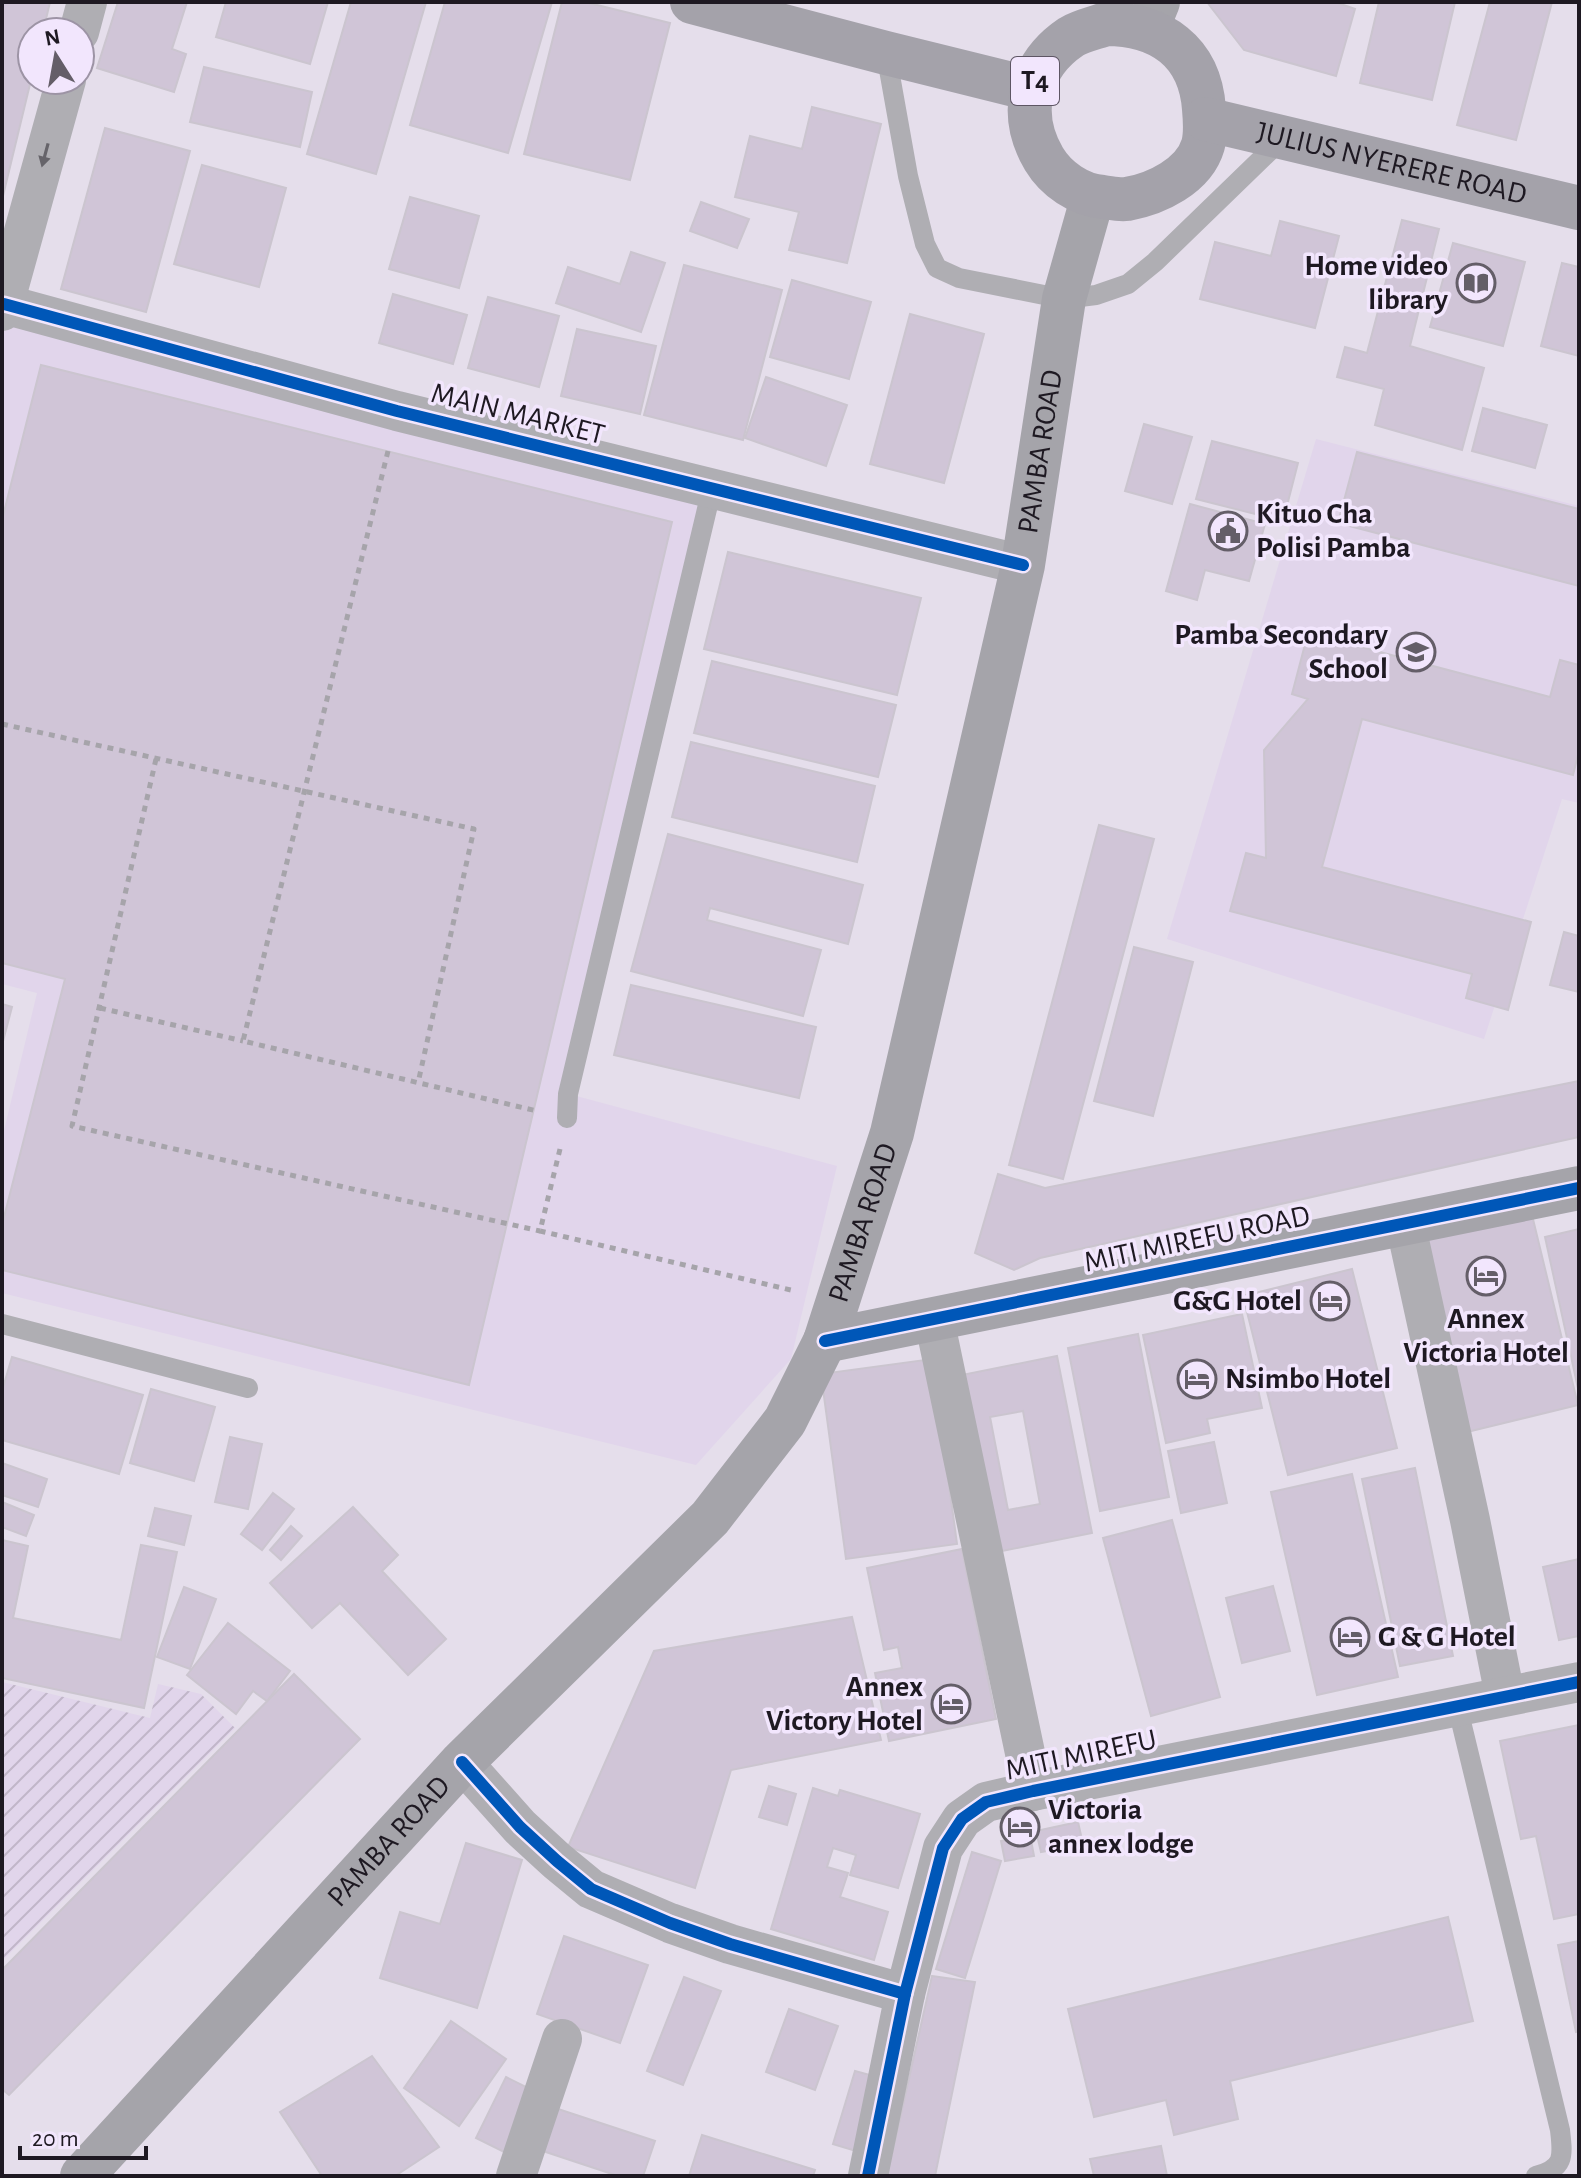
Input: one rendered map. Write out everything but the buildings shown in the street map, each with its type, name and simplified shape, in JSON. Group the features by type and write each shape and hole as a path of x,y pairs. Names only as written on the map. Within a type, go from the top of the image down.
{"highway":[{"name":"T4","path":"692,2 1031,89"},
{"name":"T4","path":"1153,15 1191,64 1203,91 1203,145 1189,170 1154,191 1124,199 1093,196 1068,185 1048,166 1034,143 1029,116 1031,89 1047,58 1073,35 1106,24 1127,24 1153,15"},
{"name":"JULIUS NYERERE ROAD","path":"1205,119 1579,208"}],"main road":[{"name":"PAMBA ROAD","path":"82,2176 462,1762 710,1518 785,1421 832,1321 892,1133 1023,565 1064,299 1093,196"},
{"name":"MITI MIREFU ROAD","path":"832,1321 934,1319 1579,1188"}],"street":[{"path":"3,308 62,96"},
{"name":"MAIN MARKET","path":"3,308 397,411 1023,565"},
{"path":"1405,1222 1505,1696"},
{"path":"934,1319 1033,1791"},
{"name":"MITI MIREFU","path":"868,2176 905,1994 943,1848 962,1819 986,1802 1579,1682"},
{"path":"462,1762 520,1827 591,1889 670,1923 730,1944 905,1994"},
{"path":"516,2176 562,2039"}],"lane":[{"path":"886,53 908,176 925,244 937,268 959,278 1064,299 1096,295 1128,284 1155,262 1283,138"},
{"path":"567,1118 568,1094 712,488"},
{"path":"3,1329 248,1388"},
{"path":"1457,1705 1560,2130 1560,2163 1548,2173 1536,2176"}],"path":[{"path":"243,1041 397,411"},
{"path":"2,724 474,829 418,1083"},
{"path":"156,759 72,1126 540,1231 832,1321"},
{"path":"99,1008 567,1118 540,1231"}],"shaded area":[{"path":"2,311 712,488 569,1094 837,1166 791,1359 696,1465 2,1293 2,1139 37,993 2,984"},
{"name":"Pamba Secondary School","path":"1316,439 1579,506 1579,803 1562,799 1484,1039 1167,939"},
{"path":"2,1682 150,1718 158,1684 201,1694 235,1728 2,1961"}],"cycle path":[{"path":"4,304 397,411 1023,565"},
{"path":"825,1341 1579,1188"},
{"path":"868,2176 905,1994 943,1848 962,1819 986,1802 1579,1682"},
{"path":"462,1762 520,1827 591,1889 670,1923 730,1944 905,1994"}],"place":[{"name":"Home video library","path":"1476,283"},
{"name":"Kituo Cha Polisi Pamba","path":"1228,531"},
{"name":"Pamba Secondary School","path":"1416,652"},
{"name":"Annex Victoria Hotel","path":"1486,1276"},
{"name":"G&G Hotel","path":"1330,1301"},
{"name":"Nsimbo Hotel","path":"1197,1379"},
{"name":"G & G Hotel","path":"1350,1637"},
{"name":"Annex Victory Hotel","path":"951,1704"},
{"name":"Victoria annex lodge","path":"1020,1827"}]}
